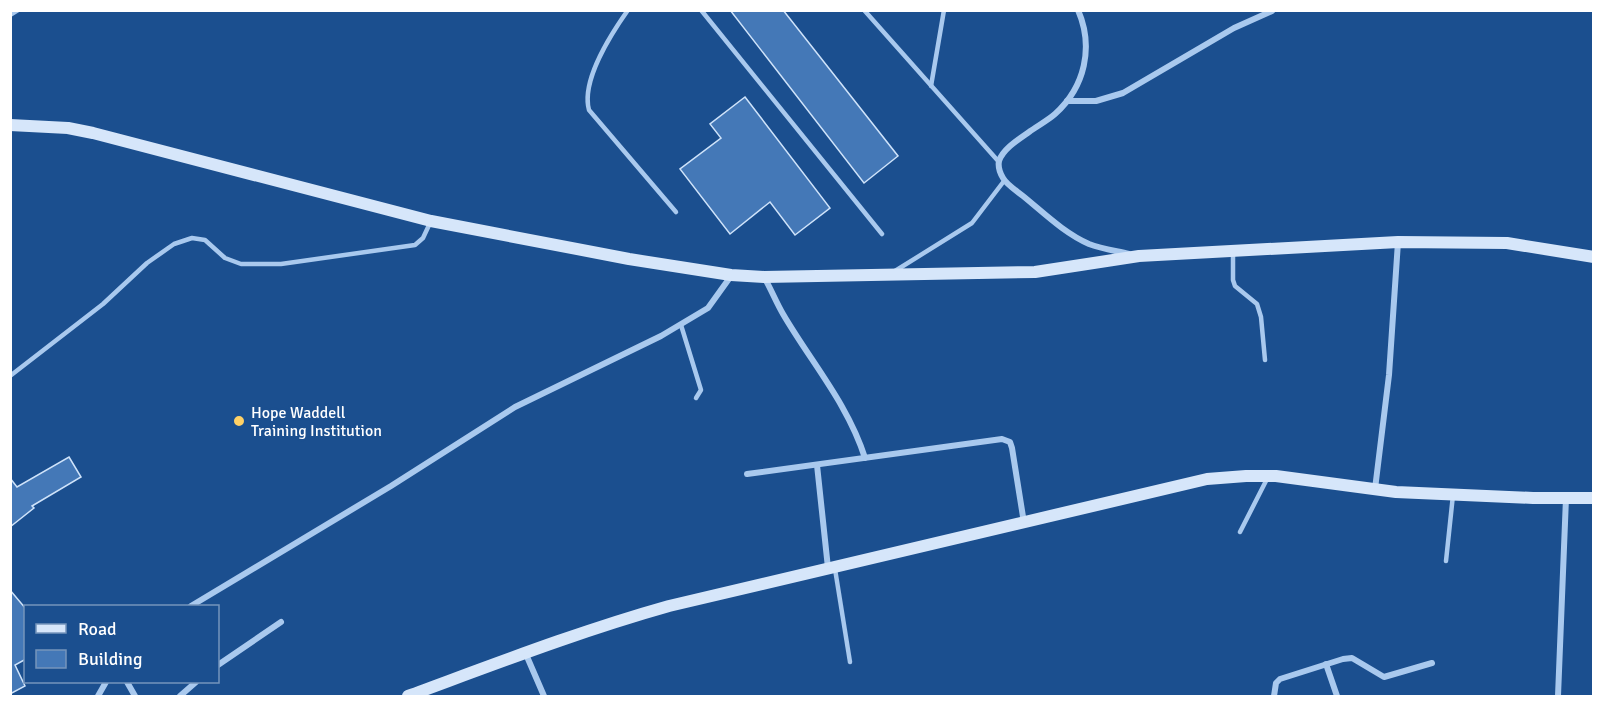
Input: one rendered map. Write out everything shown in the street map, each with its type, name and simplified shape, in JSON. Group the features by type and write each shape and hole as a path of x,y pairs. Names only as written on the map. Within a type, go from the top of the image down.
{"street":[{"path":"1078,10 1085,36 1086,53 1080,78 1067,101 1054,114 1016,141 999,162 1004,181 1066,231 1090,245 1139,256"},
{"path":"1067,101 1096,101 1117,95 1234,28 1272,12"},
{"path":"10,126 68,128 93,133 431,221 731,276 1035,272 1139,256 1398,243 1508,243 1593,257"},
{"path":"1375,489 1389,375 1398,243"},
{"path":"194,605 381,492 515,406 681,325 708,308 731,276"},
{"path":"764,277 783,314 842,403 859,438 865,458"},
{"path":"747,474 1002,439 1010,442 1024,523"},
{"path":"817,465 832,568"},
{"path":"408,696 525,651 669,606 1207,479 1268,476 1396,492 1593,498"},
{"path":"1558,696 1566,498"},
{"path":"219,663 281,622"},
{"path":"525,651 544,696"},
{"path":"1274,696 1276,684 1280,680 1326,664 1352,658 1380,675 1388,677 1432,663"},
{"path":"1326,664 1337,696"},
{"path":"180,696 194,683"}],"lane":[{"path":"10,15 18,10"},
{"path":"628,10 610,35 587,89 586,99 589,110 676,212"},
{"path":"701,10 882,234"},
{"path":"864,10 999,162"},
{"path":"931,86 944,10"},
{"path":"891,273 972,223 1004,181"},
{"path":"10,376 103,304 147,263 174,244 192,238 205,240 225,258 241,264 281,264 415,245 423,238 431,221"},
{"path":"1233,251 1233,280 1236,286 1257,304 1261,317 1265,360"},
{"path":"681,325 701,390 696,398"},
{"path":"1240,532 1268,476"},
{"path":"1446,561 1453,495"},
{"path":"832,568 850,662"}],"building":[{"path":"730,10 783,10 898,156 864,183"},
{"path":"745,97 830,208 795,235 770,202 730,234 680,169 721,138 710,124"},
{"path":"69,457 81,477 32,506 34,508 10,527 10,478 17,487"},
{"path":"10,590 24,607 24,660 15,665 25,686 10,694"}],"place":[{"name":"Hope Waddell Training Institution","path":"239,421"}]}
